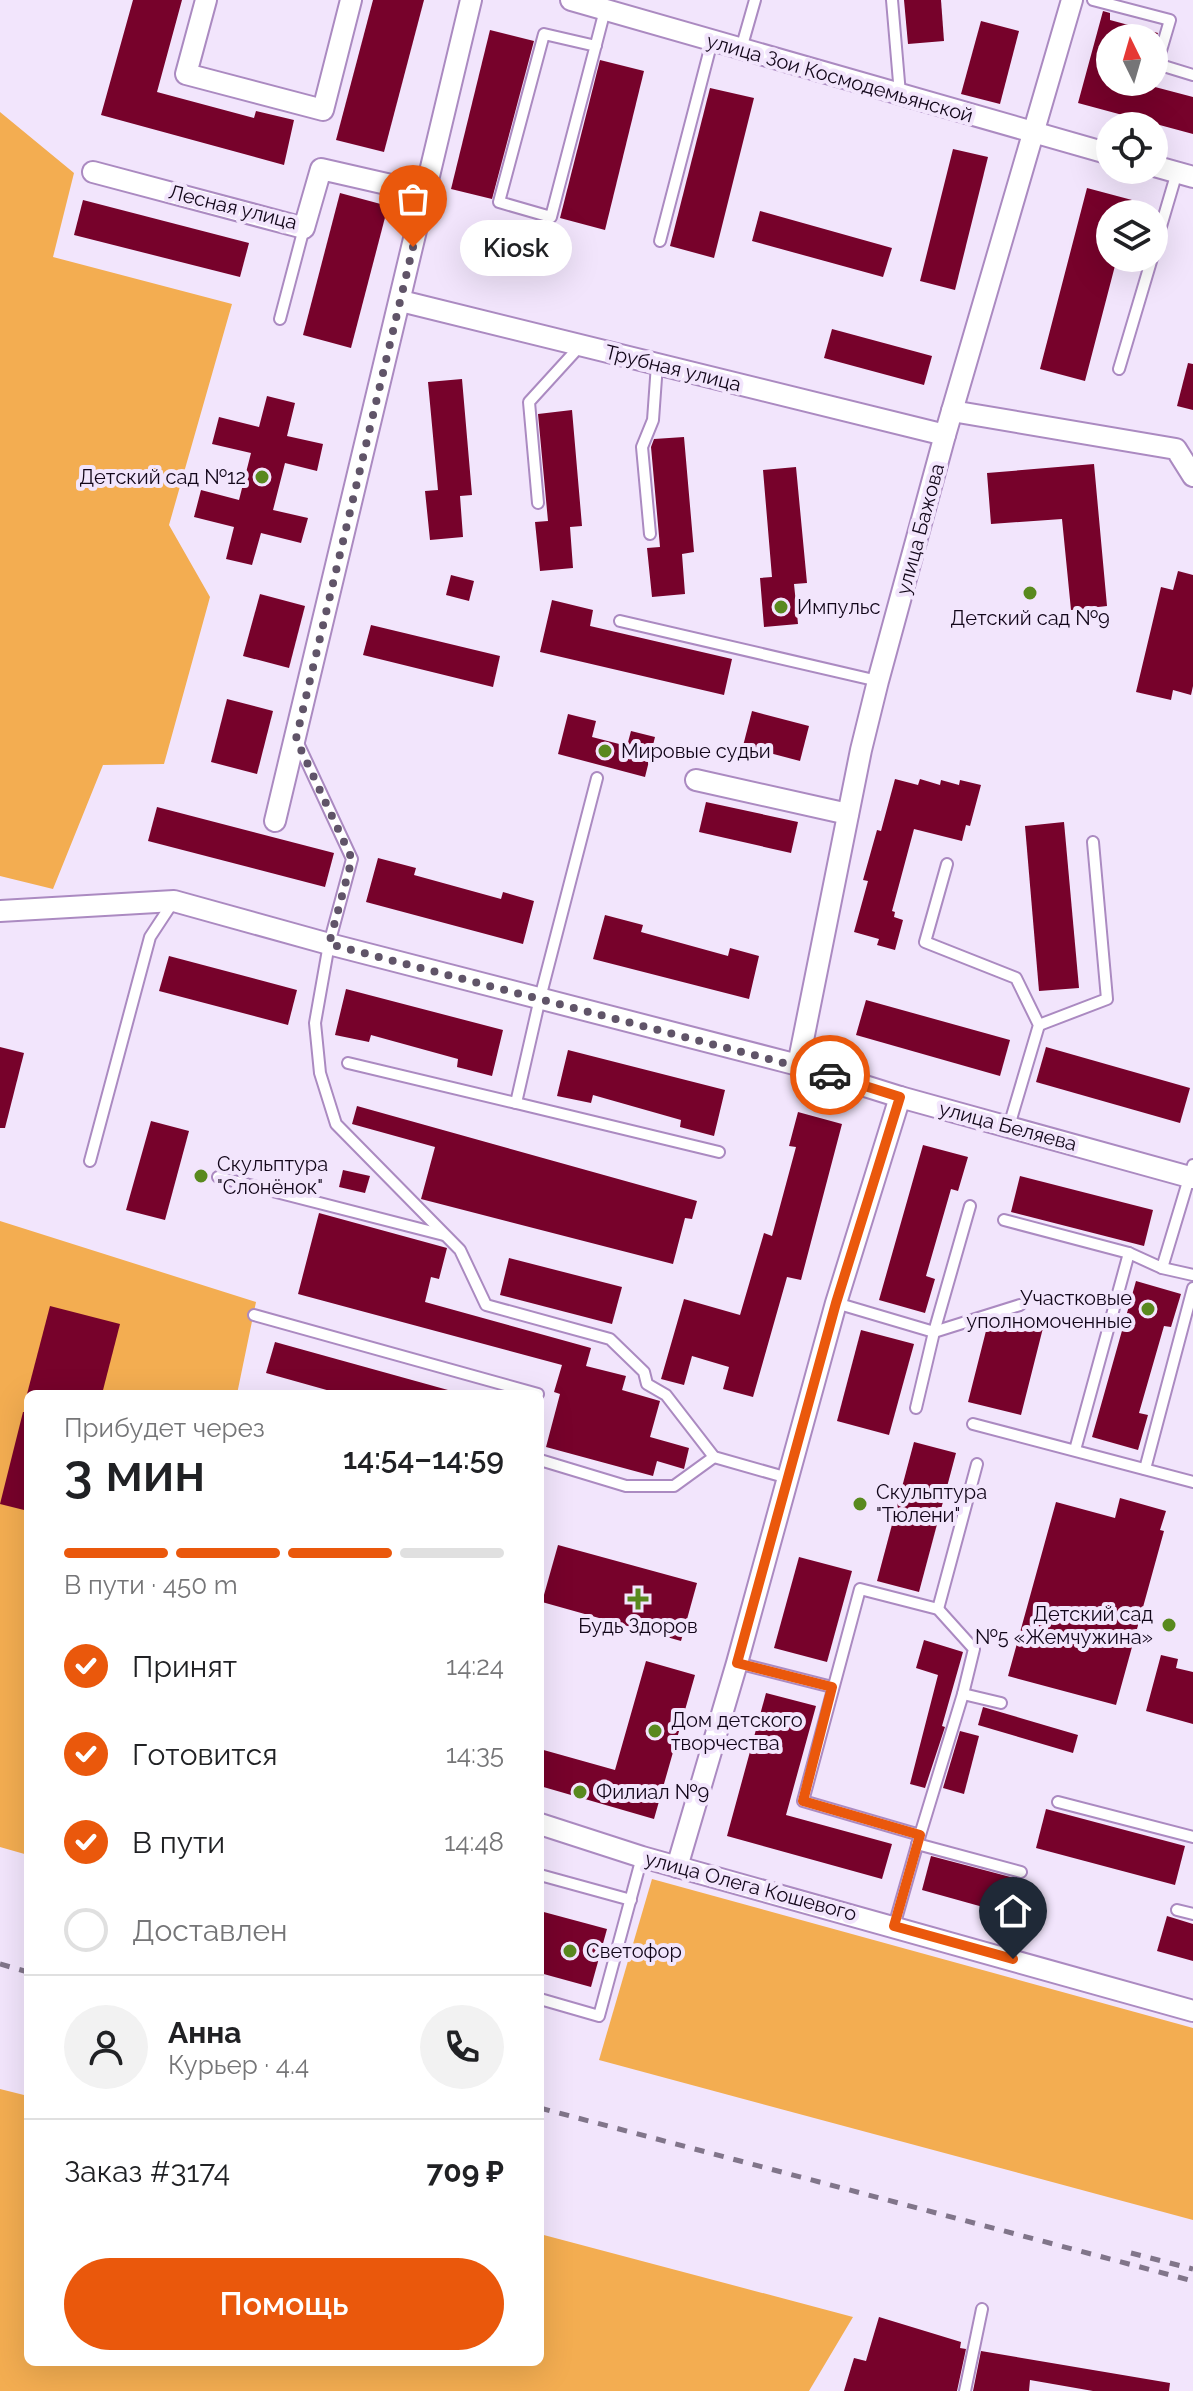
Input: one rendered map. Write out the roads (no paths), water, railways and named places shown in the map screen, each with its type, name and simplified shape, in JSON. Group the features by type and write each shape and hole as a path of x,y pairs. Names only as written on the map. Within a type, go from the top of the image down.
{"street":[{"path":"206,0 186,74 323,110 351,0"},
{"path":"275,821 471,0"},
{"name":"улица Зои Космодемьянской","path":"571,0 1096,150"},
{"name":"улица Бажова","path":"798,1065 878,681 945,435 1072,0"},
{"name":"Лесная улица","path":"93,172 304,228 321,169 426,193"},
{"name":"Трубная улица","path":"401,301 945,435"},
{"path":"952,411 1176,449 1193,476"},
{"path":"696,780 848,814"},
{"name":"улица Беляева","path":"0,911 174,901 798,1065 900,1097 1192,1173"},
{"path":"677,1867 836,1303 900,1097"},
{"name":"улица Олега Кошевого","path":"544,1825 642,1857 1193,2011"}],"lane":[{"path":"741,49 755,0"},
{"path":"892,0 900,95"},
{"path":"1093,0 1170,20 1157,64 1193,75"},
{"path":"596,46 544,34 499,202 551,217 596,46 605,10"},
{"path":"660,241 712,41"},
{"path":"1168,216 1185,174"},
{"path":"280,319 304,228"},
{"path":"1119,369 1148,272"},
{"path":"538,503 529,402 581,345"},
{"path":"650,534 642,447 653,420 657,364"},
{"path":"620,621 878,681"},
{"path":"296,739 352,859 329,944 315,1023 320,1073 336,1124 460,1250 486,1305 610,1339 644,1372 647,1384 666,1395 714,1457 788,1478"},
{"path":"516,1103 597,778"},
{"path":"1039,1025 1107,999 1093,842"},
{"path":"947,864 925,942 1016,978 1039,1025 1009,1126"},
{"path":"90,1161 150,937 174,901"},
{"path":"348,1063 719,1152"},
{"path":"1162,1268 1192,1173"},
{"path":"218,1177 446,1236"},
{"path":"916,1408 970,1206"},
{"path":"1004,1220 1129,1253 1162,1268 1193,1275"},
{"path":"1075,1450 1129,1253"},
{"path":"1145,1469 1193,1288"},
{"path":"836,1303 934,1332 1020,1305"},
{"path":"254,1315 524,1390"},
{"path":"973,1424 1193,1482"},
{"path":"544,1461 626,1486 674,1486 714,1457"},
{"path":"938,1609 977,1464"},
{"path":"894,1926 918,1840 963,1694 974,1649 938,1609 860,1589 803,1801 918,1840 1021,1872"},
{"path":"737,1663 832,1687"},
{"path":"963,1694 1001,1703"},
{"path":"1058,1802 1193,1837"},
{"path":"544,2000 599,2016 642,1857"},
{"path":"544,1876 631,1900"},
{"path":"1177,1910 1193,1914"},
{"path":"965,2391 982,2309"}],"railway":[{"path":"0,1964 24,1971"},
{"path":"544,2109 1193,2281"},
{"path":"1131,2253 1193,2269"}],"place":[{"name":"Kiosk","path":"413,247"},
{"name":"Детский сад №12","path":"262,477"},
{"name":"Детский сад №9","path":"1030,593"},
{"name":"Импульс","path":"781,607"},
{"name":"Мировые судьи","path":"605,751"},
{"name":"Скульптура \"Слонёнок\"","path":"201,1176"},
{"name":"Участковые уполномоченные","path":"1148,1309"},
{"name":"Скульптура \"Тюлени\"","path":"860,1504"},
{"name":"Будь Здоров","path":"638,1599"},
{"name":"Детский сад №5 «Жемчужина»","path":"1169,1625"},
{"name":"Дом детского творчества","path":"655,1731"},
{"name":"Филиал №9","path":"580,1792"},
{"name":"Светофор","path":"570,1951"}]}
